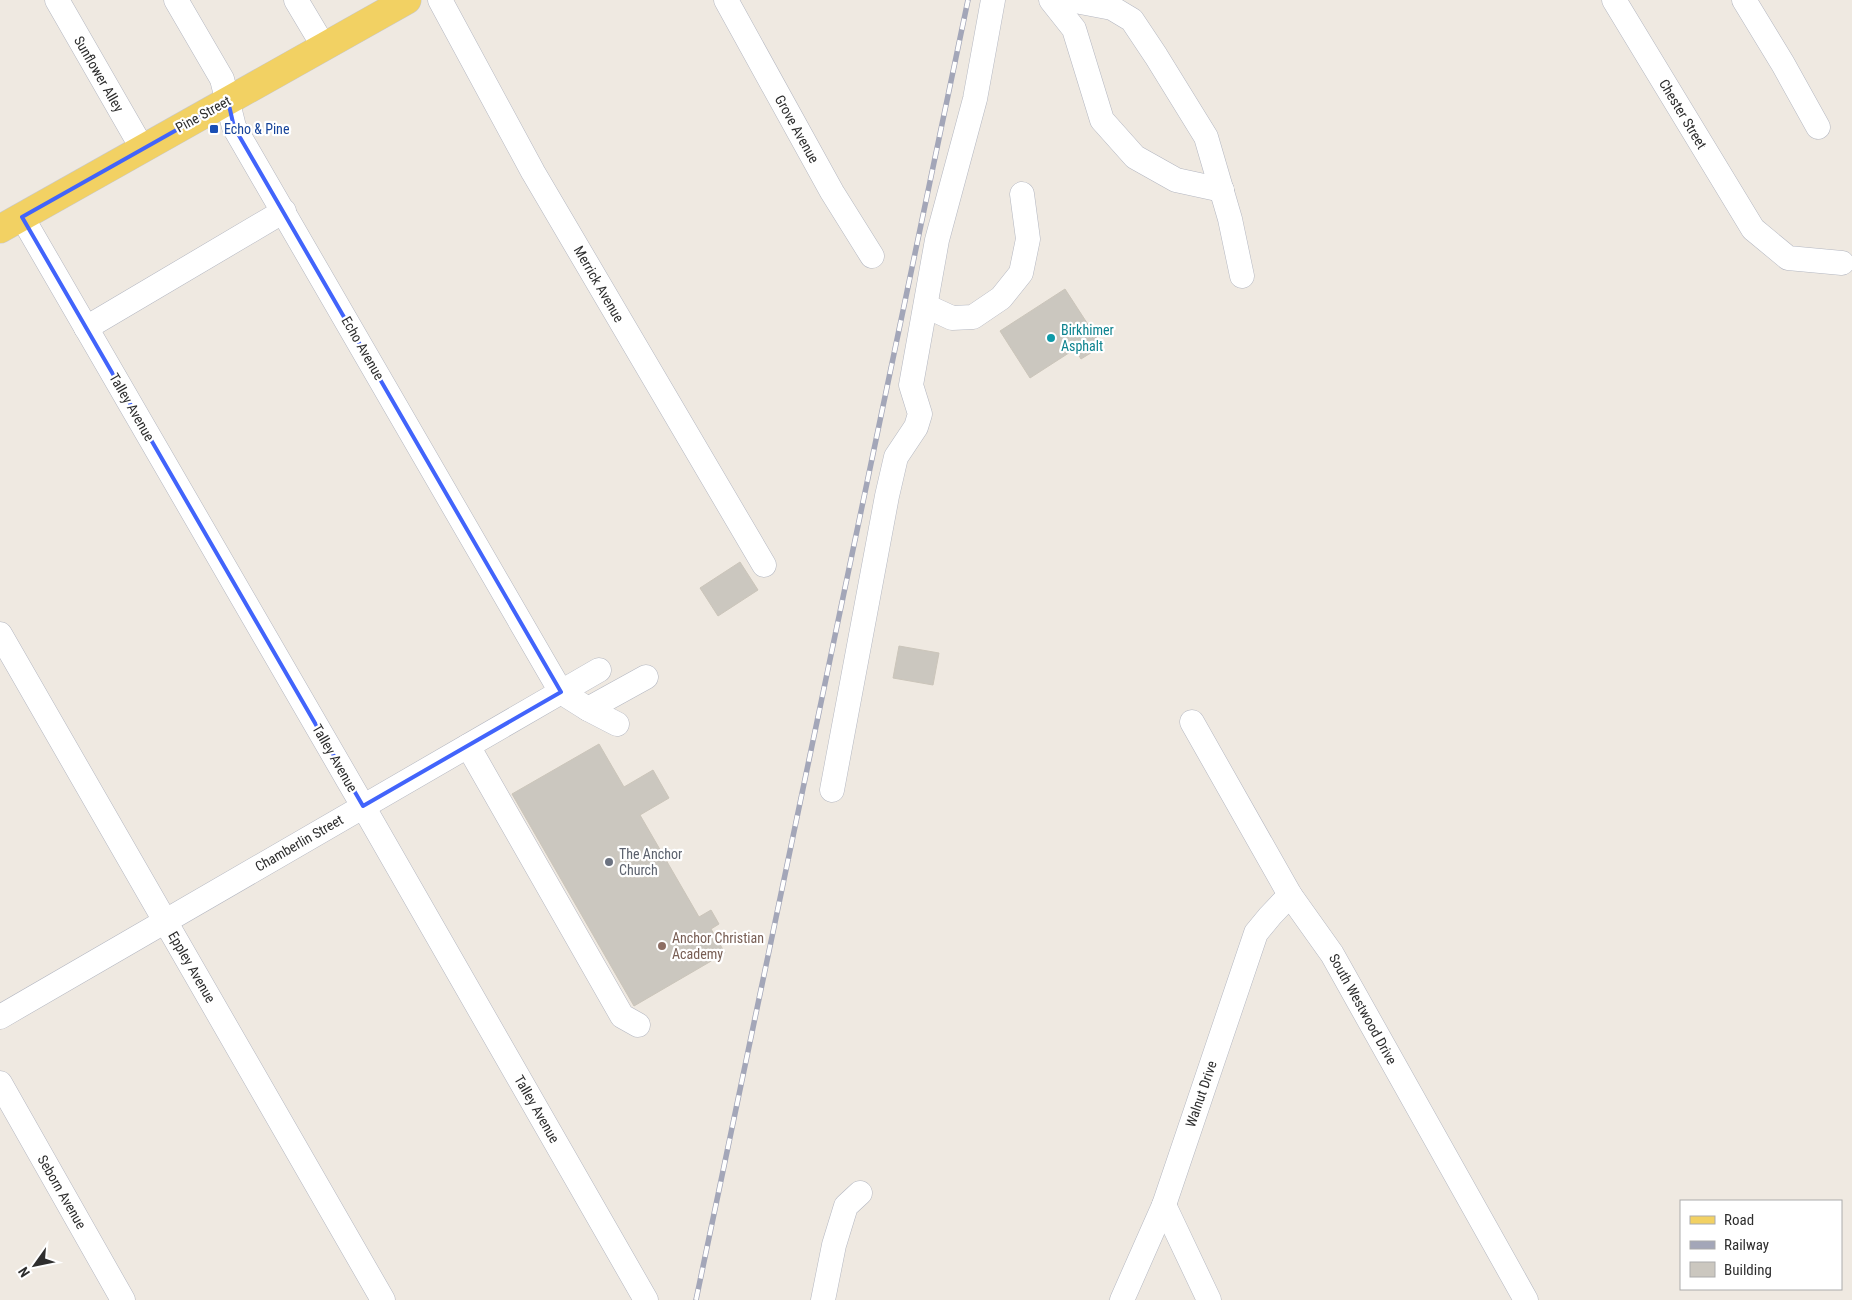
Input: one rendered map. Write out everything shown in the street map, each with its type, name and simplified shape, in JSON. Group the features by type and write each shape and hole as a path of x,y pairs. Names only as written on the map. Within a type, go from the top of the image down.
{"main road":[{"name":"Pine Street","path":"11,223 407,0"}],"street":[{"name":"Sunflower Alley","path":"56,0 142,148"},
{"name":"Echo Avenue","path":"176,0 222,79 234,127 561,692"},
{"path":"296,0 324,47"},
{"name":"Merrick Avenue","path":"440,0 533,172 764,565"},
{"name":"Grove Avenue","path":"726,0 832,192 872,256"},
{"path":"832,790 896,457 916,427 920,414 911,385 937,240 975,98 993,0"},
{"path":"1051,0 1074,29 1102,120 1135,158 1176,180 1222,190"},
{"path":"1070,0 1112,8 1132,20 1156,56 1206,137 1230,220 1242,276"},
{"name":"Chester Street","path":"1614,0 1753,229 1788,258 1842,263"},
{"path":"1744,0 1818,127"},
{"path":"926,306 952,318 973,317 1001,298 1021,273 1028,239 1022,194"},
{"path":"86,328 284,212"},
{"name":"Talley Avenue","path":"11,223 86,328 646,1300"},
{"name":"Eppley Avenue","path":"0,634 383,1300"},
{"name":"Chamberlin Street","path":"0,1017 599,670"},
{"path":"588,709 646,677"},
{"path":"561,692 617,724"},
{"name":"South Westwood Drive","path":"1192,722 1290,895 1332,954 1526,1300"},
{"path":"468,746 622,1016 638,1025"},
{"name":"Walnut Drive","path":"1122,1300 1164,1205 1256,933 1290,895"},
{"name":"Seborn Avenue","path":"0,1083 123,1300"},
{"path":"823,1300 834,1245 846,1206 860,1194"},
{"path":"1164,1205 1209,1300"}],"highlighted area":[{"path":"228,101 234,127 561,692 363,806 22,217"}],"building":[{"name":"Birkhimer Asphalt","path":"1065,289 1102,346 1081,359 1075,349 1030,378 1000,331"},
{"path":"740,562 758,590 718,616 700,588"},
{"path":"899,646 939,653 933,685 893,678"},
{"name":"The Anchor Church","path":"599,744 624,787 653,770 669,798 640,815 699,917 711,910 719,924 711,929 725,953 634,1006 512,794"}],"railway":[{"path":"696,1300 968,0"}],"place":[{"name":"Echo & Pine","path":"214,129"},
{"name":"Birkhimer Asphalt","path":"1051,338"},
{"name":"The Anchor Church","path":"609,862"},
{"name":"Anchor Christian Academy","path":"662,946"}]}
